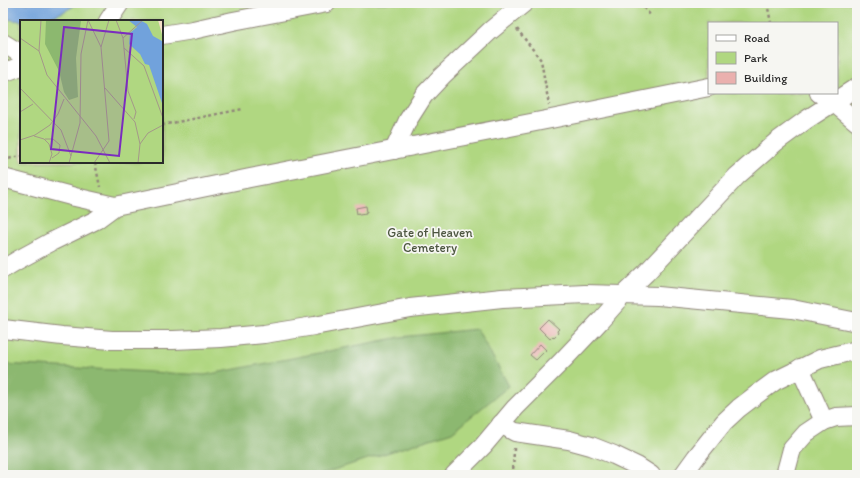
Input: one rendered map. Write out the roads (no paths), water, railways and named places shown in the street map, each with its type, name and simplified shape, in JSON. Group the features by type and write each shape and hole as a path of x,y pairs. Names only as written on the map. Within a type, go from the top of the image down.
{"lane":[{"path":"109,20 120,3"},
{"path":"163,35 327,3"},
{"path":"394,150 408,120 424,95 490,31 524,3"},
{"path":"3,43 20,53"},
{"path":"3,73 20,66"},
{"path":"3,178 109,205 708,87"},
{"path":"838,94 857,87"},
{"path":"454,475 483,446 508,428 515,408 563,360 737,176 776,142 806,120 826,98 837,94"},
{"path":"826,98 857,122"},
{"path":"3,269 51,242 96,220 109,205"},
{"path":"3,330 112,340 221,338 307,328 410,308 460,302 585,294 658,296 792,309 857,322"},
{"path":"683,475 724,422 750,399 775,382 800,368 820,359 857,350"},
{"path":"800,368 824,421"},
{"path":"785,475 792,449 806,433 824,421 836,417 857,416"},
{"path":"508,428 569,440 590,446 614,455 637,466 651,475"}],"water":[{"path":"3,3 78,3 61,13 37,20 20,21 3,18"}],"park label":[{"name":"Gate of Heaven Cemetery","path":"430,240"}]}
